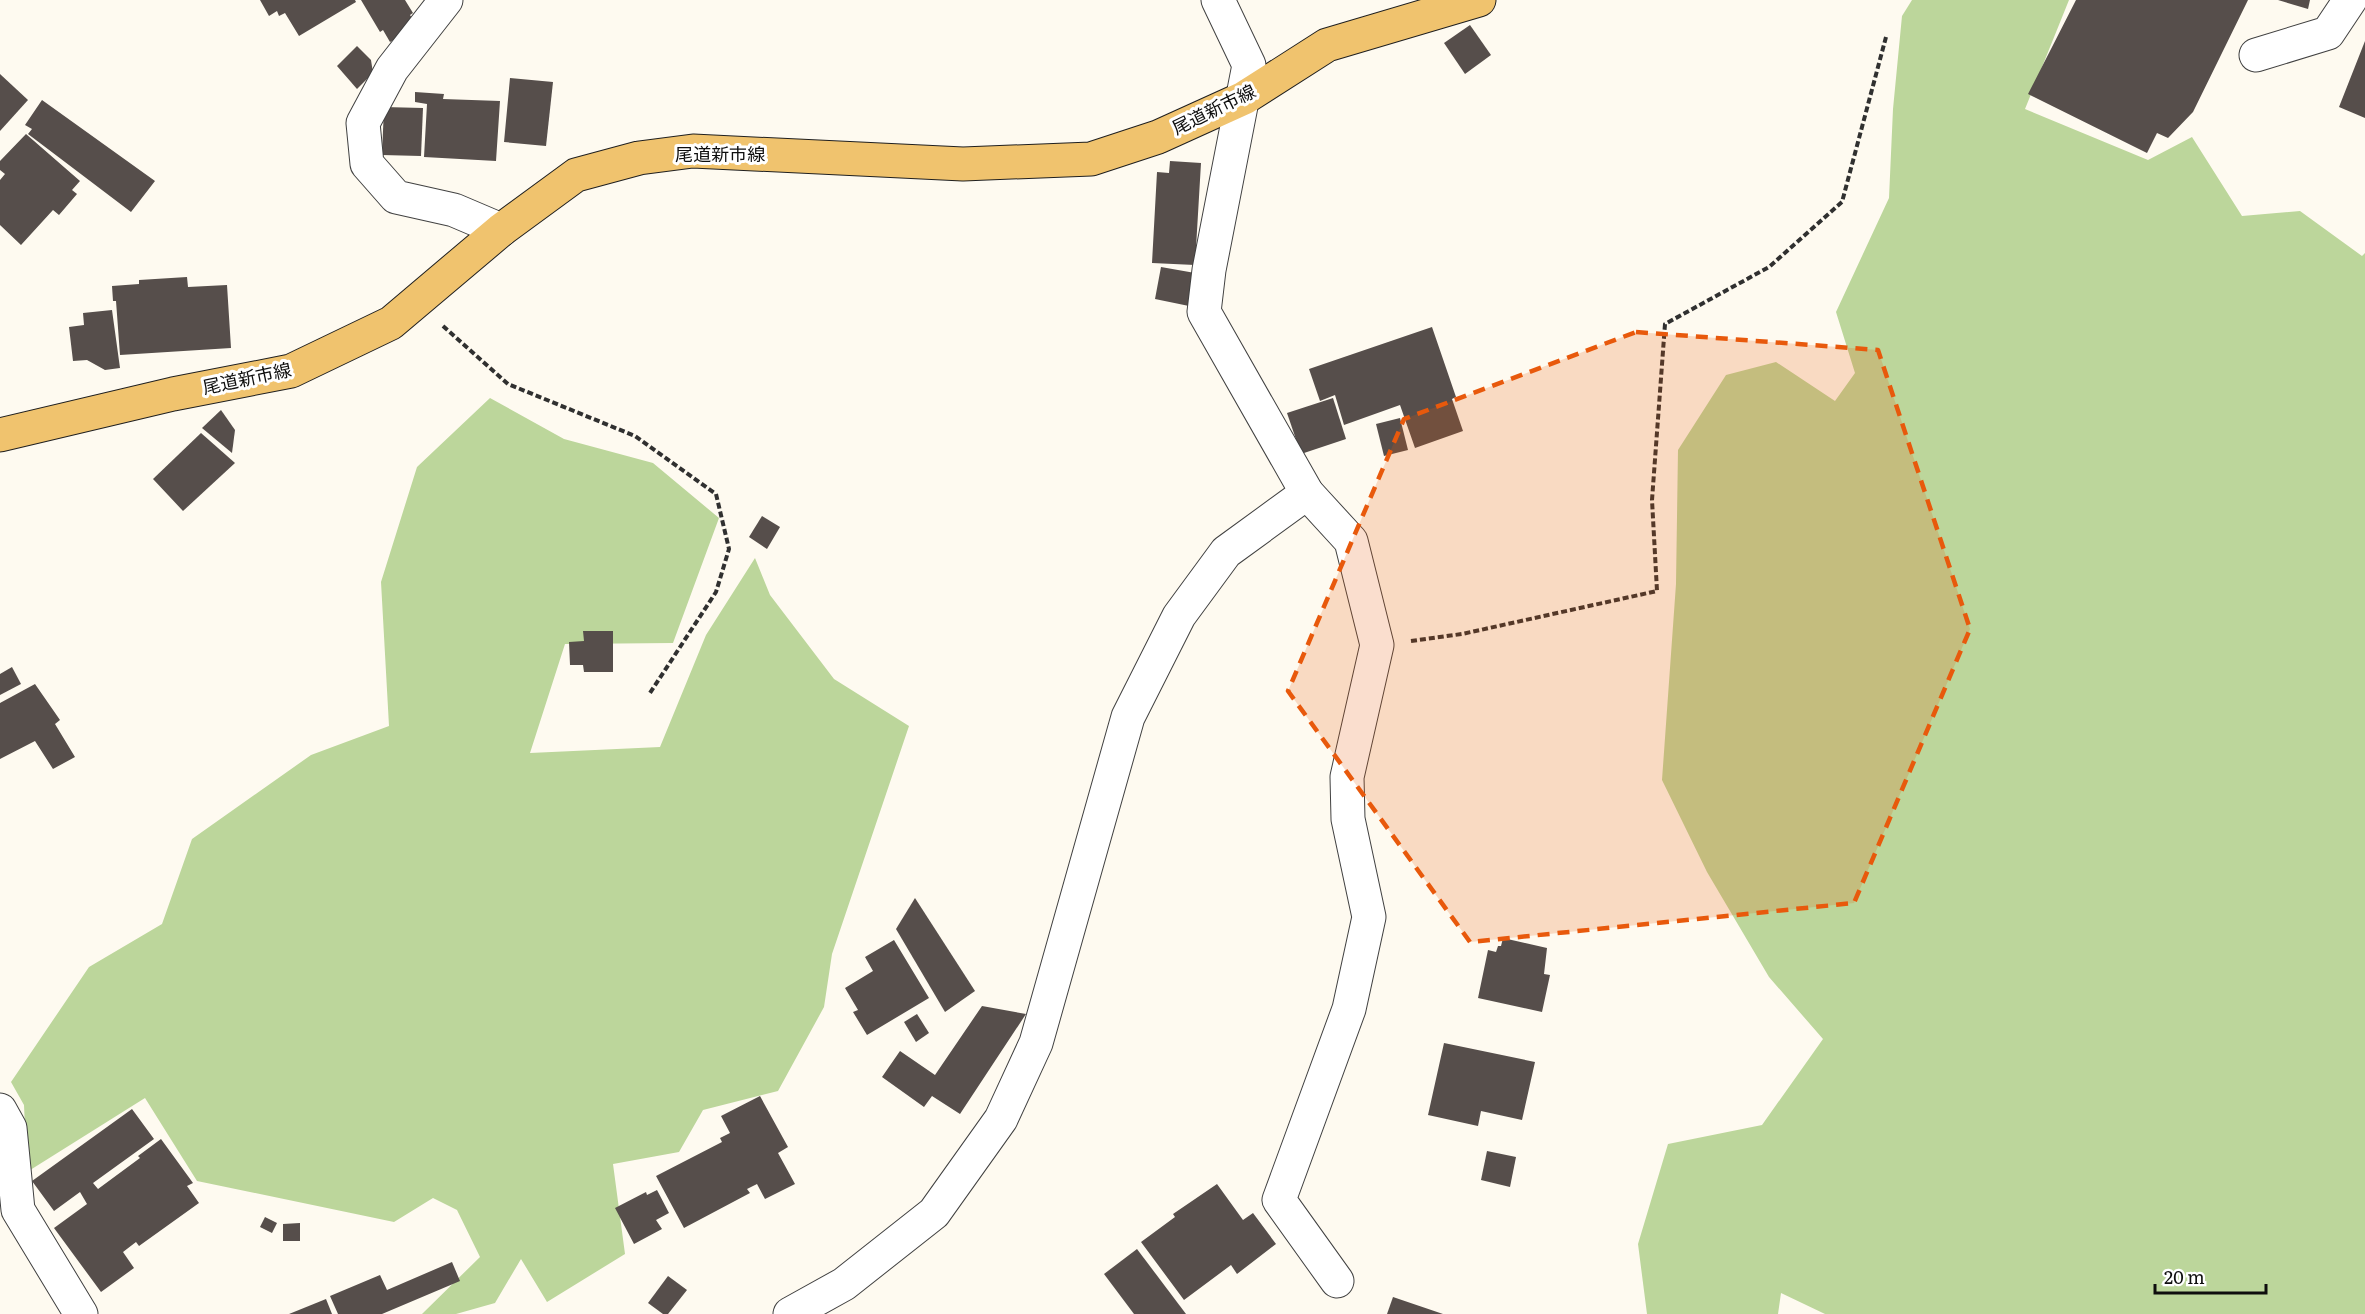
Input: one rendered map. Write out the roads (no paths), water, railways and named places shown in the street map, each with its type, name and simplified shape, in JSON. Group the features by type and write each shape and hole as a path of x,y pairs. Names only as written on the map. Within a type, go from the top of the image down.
{"main road":[{"name":"尾道新市線","path":"0,435 173,394 291,372 391,323 501,230 576,175 639,158 693,151 963,164 1091,159 1158,137 1244,98 1327,45 1479,0"}],"street":[{"path":"446,0 392,69 363,123 367,164 396,197 454,210 501,230"},
{"path":"1218,0 1249,65 1209,270 1204,312 1307,493 1352,541 1377,645 1347,777 1348,819 1370,917 1349,1009 1279,1200 1337,1281"},
{"path":"2256,55 2328,33 2350,0"},
{"path":"790,1314 844,1284 934,1213 1001,1119 1036,1042 1125,728 1133,707 1179,616 1226,552 1307,493"},
{"path":"0,1110 10,1128 18,1210 81,1314"}]}
